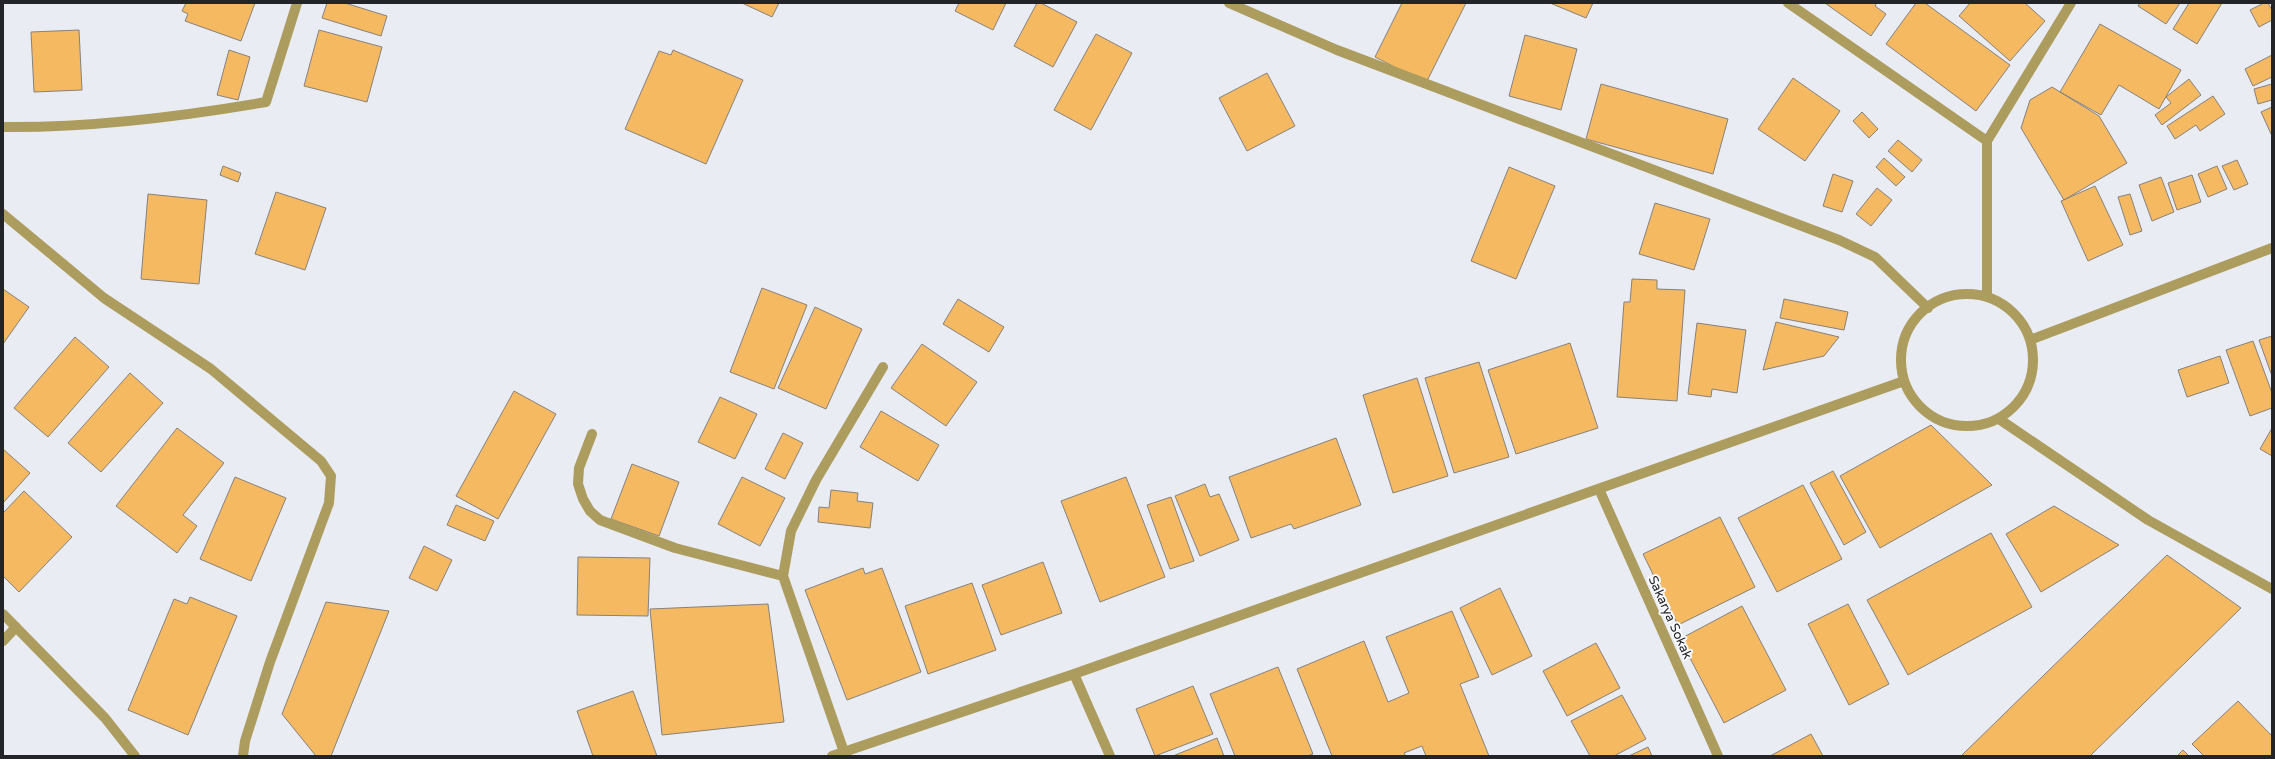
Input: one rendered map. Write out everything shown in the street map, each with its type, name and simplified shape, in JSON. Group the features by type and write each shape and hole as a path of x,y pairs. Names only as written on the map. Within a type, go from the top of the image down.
{"street":[{"path":"3,127 50,128 187,116 266,102 297,3"},
{"path":"1229,3 1337,50 1839,240 1875,257 1928,308"},
{"path":"1788,3 1986,141"},
{"path":"1987,297 1986,141 2071,3"},
{"path":"3,214 104,298 211,369 321,461 331,476 329,503 270,662 245,741 243,756"},
{"path":"2030,340 2272,248"},
{"path":"1967,295 1987,297 2006,307 2020,322 2030,340 2034,362 2028,385 2016,404 1998,419 1977,426 1954,425 1933,417 1915,402 1904,381 1901,361 1904,341 1913,322 1928,308 1946,298 1967,295"},
{"path":"844,752 783,576 791,531 816,480 883,367"},
{"path":"832,756 1074,674 1904,381"},
{"path":"1998,419 2148,520 2272,589"},
{"path":"592,434 579,468 578,484 583,500 590,511 600,520 674,548 783,576"},
{"name":"Sakarya Sokak","path":"1599,489 1718,756"},
{"path":"3,614 105,718 135,756"},
{"path":"3,641 16,627"},
{"path":"1074,674 1110,756"}],"building":[{"path":"186,3 255,3 241,41 185,21 188,14 182,11"},
{"path":"327,3 345,3 387,16 381,36 322,18"},
{"path":"742,3 779,3 772,17"},
{"path":"959,3 1006,3 993,30 955,11"},
{"path":"1037,3 1041,3 1077,22 1053,67 1014,46"},
{"path":"1402,3 1466,3 1426,83 1375,57"},
{"path":"1550,3 1593,3 1586,18"},
{"path":"1825,3 1877,3 1875,6 1886,14 1871,36"},
{"path":"1916,3 1925,3 2010,65 1976,111 1886,44"},
{"path":"1970,3 2025,3 2045,21 2010,61 1959,16"},
{"path":"2140,3 2180,3 2166,24 2138,6"},
{"path":"2189,3 2222,3 2197,44 2173,29"},
{"path":"2264,3 2268,3 2272,10 2272,20 2259,27 2250,10"},
{"path":"2100,24 2181,70 2159,109 2119,85 2101,115 2060,92"},
{"path":"79,30 82,90 34,92 31,32"},
{"path":"319,30 382,47 367,102 304,86"},
{"path":"1096,34 1132,53 1091,130 1054,110"},
{"path":"1525,35 1577,49 1561,110 1509,96"},
{"path":"229,50 250,57 238,100 217,95"},
{"path":"673,50 743,80 706,164 625,129 659,51 671,55"},
{"path":"2272,55 2272,77 2253,86 2245,69"},
{"path":"1267,73 1295,126 1247,151 1219,98"},
{"path":"1793,78 1840,111 1805,161 1758,129"},
{"path":"2189,79 2201,95 2162,125 2155,115 2171,103 2166,97"},
{"path":"1601,84 1728,119 1713,174 1586,139"},
{"path":"2272,84 2272,100 2258,104 2254,89"},
{"path":"2052,87 2099,116 2127,163 2064,200 2021,128 2030,100"},
{"path":"2213,96 2225,114 2200,131 2196,125 2175,139 2167,126"},
{"path":"2272,107 2272,136 2261,112"},
{"path":"1862,112 1878,129 1869,138 1853,121"},
{"path":"1898,140 1922,160 1912,172 1888,151"},
{"path":"1884,158 1905,177 1896,186 1876,167"},
{"path":"2237,160 2248,184 2234,190 2222,166"},
{"path":"223,166 241,173 238,182 220,175"},
{"path":"2217,166 2227,189 2208,197 2198,174"},
{"path":"1509,167 1555,186 1516,279 1471,261"},
{"path":"1833,174 1853,181 1842,212 1823,206"},
{"path":"2192,175 2201,202 2177,210 2168,183"},
{"path":"2161,177 2174,212 2152,221 2139,185"},
{"path":"2095,186 2123,245 2088,261 2061,201"},
{"path":"1877,188 1892,200 1871,226 1856,214"},
{"path":"276,192 326,208 305,270 255,254"},
{"path":"148,194 207,200 199,284 141,279"},
{"path":"2130,194 2142,231 2130,235 2118,197"},
{"path":"1655,203 1710,219 1694,270 1639,254"},
{"path":"1632,279 1657,280 1657,289 1685,290 1677,401 1617,397 1624,302 1630,302"},
{"path":"762,288 807,305 774,389 730,372"},
{"path":"3,289 29,307 3,344"},
{"path":"958,299 1004,327 989,352 943,324"},
{"path":"1784,299 1848,312 1844,330 1780,318"},
{"path":"815,307 862,329 826,409 778,388"},
{"path":"1776,322 1839,337 1824,356 1763,370"},
{"path":"1697,323 1746,330 1737,393 1712,389 1711,397 1688,394"},
{"path":"2272,336 2272,376 2259,340"},
{"path":"75,337 109,367 48,437 14,408"},
{"path":"2253,341 2272,393 2272,408 2250,416 2226,350"},
{"path":"1570,343 1598,428 1516,454 1488,370"},
{"path":"922,344 977,382 946,426 891,388"},
{"path":"2220,356 2229,383 2187,397 2178,370"},
{"path":"1479,362 1509,457 1454,473 1425,378"},
{"path":"130,373 163,403 101,472 68,443"},
{"path":"1417,378 1448,476 1393,493 1363,395"},
{"path":"514,391 556,414 498,519 456,496"},
{"path":"720,397 757,414 735,459 698,442"},
{"path":"881,411 939,445 918,481 860,447"},
{"path":"1931,425 1992,485 1880,548 1840,476"},
{"path":"177,428 224,463 183,515 197,526 177,553 116,506"},
{"path":"2272,428 2272,456 2260,449"},
{"path":"783,433 803,443 785,479 765,469"},
{"path":"1336,438 1361,505 1294,529 1291,524 1251,538 1229,477"},
{"path":"3,449 30,473 3,503"},
{"path":"632,464 679,482 659,536 611,519"},
{"path":"1833,471 1866,532 1844,545 1810,483"},
{"path":"235,477 286,498 251,581 200,559"},
{"path":"742,477 785,498 760,546 718,524"},
{"path":"1126,477 1165,577 1100,602 1061,501"},
{"path":"1205,484 1210,497 1219,494 1239,540 1200,556 1175,496"},
{"path":"1803,485 1842,559 1777,592 1738,518"},
{"path":"831,490 858,493 857,501 873,503 870,528 818,522 819,507 829,508"},
{"path":"24,491 72,537 19,592 3,576 3,513"},
{"path":"1171,497 1194,561 1170,569 1147,505"},
{"path":"456,505 494,521 485,541 447,525"},
{"path":"2054,506 2119,545 2041,592 2006,534"},
{"path":"1720,517 1755,587 1678,625 1643,554"},
{"path":"1991,533 2032,607 1908,675 1867,600"},
{"path":"424,546 452,560 437,591 409,578"},
{"path":"2167,555 2241,608 2090,756 1961,756"},
{"path":"578,557 650,558 648,616 577,615"},
{"path":"1043,562 1062,613 1001,635 982,585"},
{"path":"863,568 865,574 882,568 921,672 847,700 805,590"},
{"path":"972,583 996,650 928,674 905,606"},
{"path":"1500,588 1532,656 1492,675 1460,608"},
{"path":"190,597 237,616 188,735 128,710 174,599 187,604"},
{"path":"326,602 389,611 331,756 316,756 282,714"},
{"path":"768,604 784,722 662,735 650,609"},
{"path":"1848,604 1889,684 1849,705 1808,624"},
{"path":"1742,606 1786,690 1724,723 1680,639"},
{"path":"1452,611 1479,677 1460,684 1489,756 1426,756 1422,746 1404,753 1406,756 1332,756 1297,669 1364,641 1388,702 1409,693 1386,637"},
{"path":"1596,643 1620,688 1567,716 1543,671"},
{"path":"1278,667 1313,754 1307,756 1235,756 1210,694"},
{"path":"1193,686 1213,734 1155,756 1136,709"},
{"path":"633,691 657,756 593,756 577,711"},
{"path":"1622,695 1646,739 1614,756 1590,756 1571,721"},
{"path":"2238,701 2272,736 2272,756 2204,756 2192,744"},
{"path":"1811,734 1823,756 1770,756"},
{"path":"1217,738 1224,756 1173,756"},
{"path":"1648,747 1652,756 1629,756"},
{"path":"2183,750 2189,756 2177,756"}]}
